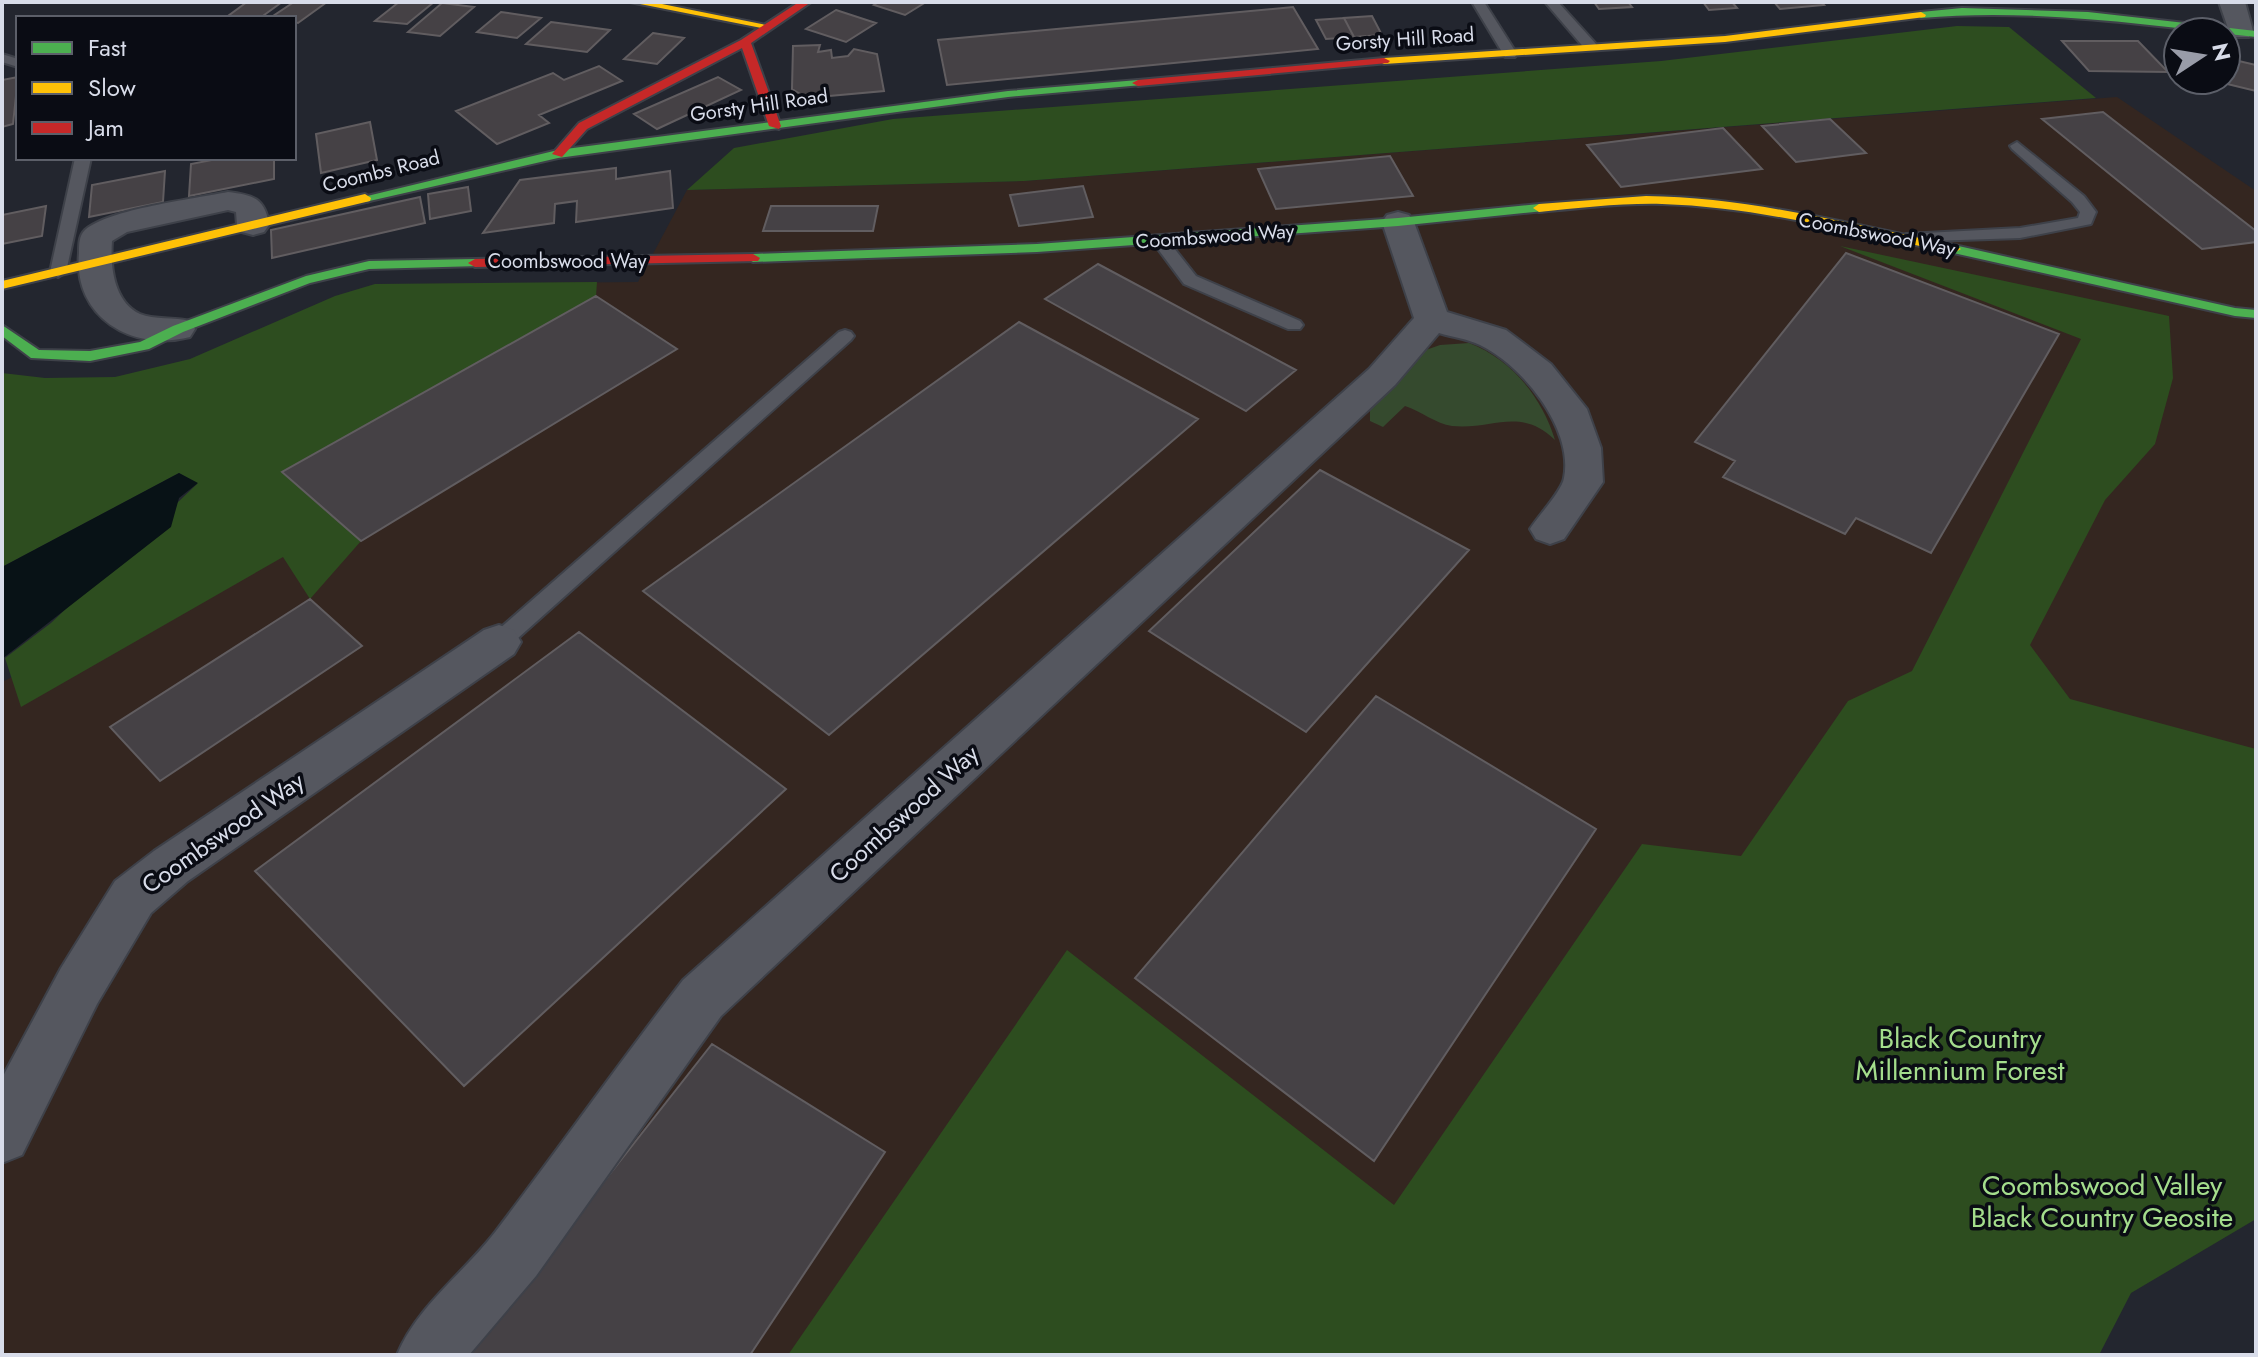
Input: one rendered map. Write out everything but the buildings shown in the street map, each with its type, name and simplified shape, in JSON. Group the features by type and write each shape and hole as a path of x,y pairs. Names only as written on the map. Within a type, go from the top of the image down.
{"street":[{"path":"635,2 766,26"},
{"path":"558,154 583,126 745,42 806,2"},
{"path":"2232,2 2248,33"},
{"name":"Gorsty Hill Road","path":"558,154 1008,94 1398,60 1725,39 1942,12 2119,17 2248,33"},
{"path":"745,42 775,126"},
{"name":"Coombs Road","path":"253,225 558,154"},
{"path":"2,285 94,263 96,237 117,225 228,201 244,203 251,209 253,225"},
{"name":"Coombswood Way","path":"2,329 36,355 90,356 144,346 178,329 306,280 369,265 664,260 1037,248 1398,222 1613,201 1679,201 1750,210 1904,239 2235,312 2256,314"},
{"path":"1398,222 1432,319 1494,338 1538,372 1569,409 1582,448 1584,482 1550,529"},
{"name":"Coombswood Way","path":"94,263 107,307 133,325 178,329"},
{"name":"Coombswood Way","path":"428,1355 515,1255 624,1101 702,998 1382,377 1432,319"},
{"name":"Coombswood Way","path":"2,1135 79,986 133,897 171,866 499,642"}],"lane":[{"path":"1478,2 1510,54"},
{"path":"1551,2 1591,47"},
{"path":"1904,239 1944,234 2052,230 2085,221 2088,212 2078,199 2017,146"},
{"path":"58,272 83,160"},
{"path":"1160,241 1190,280 1294,325"},
{"path":"499,642 845,336"}],"shaded area":[{"path":"2117,97 2256,191 2256,820 1655,1355 2,1355 2,682 277,546 213,492 421,284 638,282 687,190 1024,181"},
{"path":"179,473 198,483 179,498 171,527 2,659 2,567"}],"green space":[{"path":"1957,26 2009,27 2096,98 1024,181 687,190 734,148 893,119 1661,61"},
{"name":"Black Country Millennium Forest","path":"1840,246 2169,316 2173,378 2155,444 2105,500 2030,645 2070,699 2256,749 2256,1219 2131,1293 2099,1355 788,1355 1067,950 1394,1205 1642,844 1741,856 1848,701 1912,671 2081,339"},
{"path":"597,282 596,296 283,471 361,541 310,599 283,557 21,707 5,658 51,623 197,484 179,473 2,567 2,373 45,378 115,377 190,359 335,296 375,284"},
{"path":"1469,343 1498,359 1523,381 1542,409 1555,440 1530,424 1506,422 1452,426 1405,406 1383,427 1370,421 1370,408 1402,379 1423,351 1440,345"}],"traffic: fast":[{"path":"1921,15 1962,11 2046,12 2256,34"},
{"path":"365,198 558,154 1008,94 1138,83"},
{"path":"753,258 1037,248 1398,222 1539,208"},
{"path":"1954,249 2235,312 2256,314"},
{"path":"2,329 36,355 90,356 144,346 178,329 306,280 369,265 475,263"}],"traffic: slow":[{"path":"635,2 766,26"},
{"path":"1384,61 1725,39 1921,15"},
{"path":"2,285 365,198"},
{"path":"1539,208 1628,200 1681,201 1784,215 1954,249"}],"traffic: jam":[{"path":"558,154 583,126 745,42 806,2"},
{"path":"745,42 775,126"},
{"path":"1138,83 1384,61"},
{"path":"475,263 753,258"}],"park label":[{"name":"Coombswood Valley Black Country Geosite","path":"2102,1201"}]}
